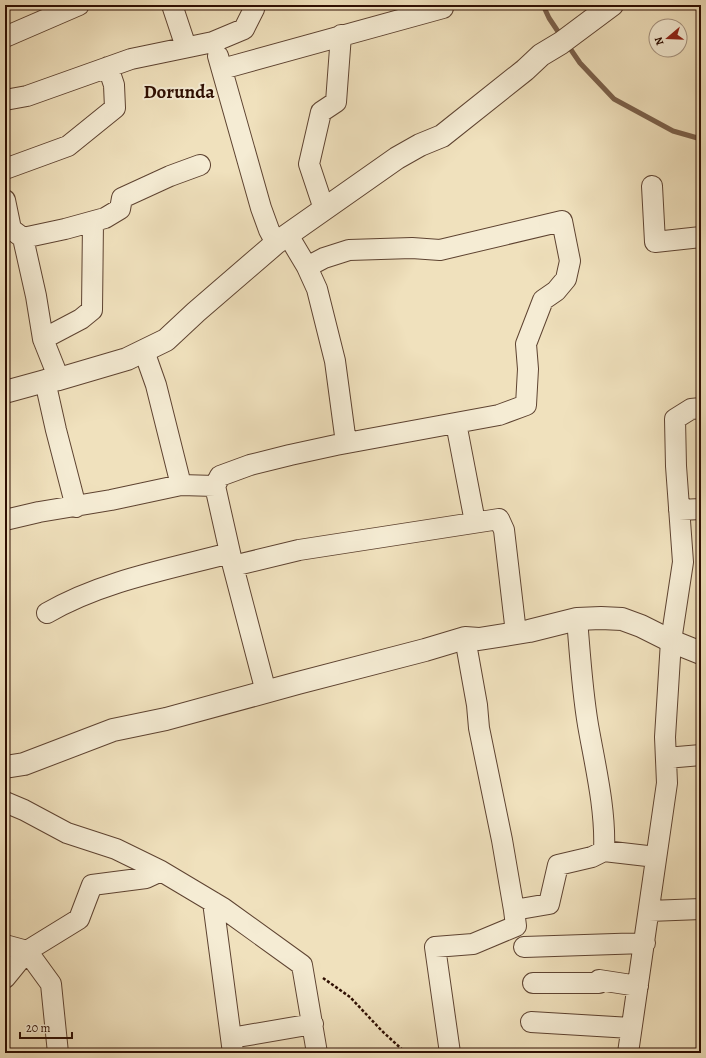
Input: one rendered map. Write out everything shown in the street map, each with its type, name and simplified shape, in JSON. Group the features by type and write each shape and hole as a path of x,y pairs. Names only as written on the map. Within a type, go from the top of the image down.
{"street":[{"path":"6,32 79,5"},
{"path":"172,5 186,47"},
{"path":"5,100 27,96 131,59 213,42 244,29 254,9 254,5"},
{"path":"222,69 443,8"},
{"path":"5,392 127,360 166,340 196,312 282,239 397,158 442,136 525,70 541,55 605,10"},
{"path":"324,209 309,164 321,112 336,102 341,35"},
{"path":"213,42 261,208 269,230 282,239 307,267 317,289 335,361 346,443"},
{"path":"5,169 68,146 115,108 114,85 108,67"},
{"path":"23,238 94,222 105,218 120,209 122,198 170,176 200,165"},
{"path":"652,186 655,242 701,236"},
{"path":"5,200 11,229 23,238 52,380 56,430 76,507"},
{"path":"266,692 215,486 220,476 250,465 346,443 499,415 526,405 528,369 526,344 543,300 556,291 566,279 570,260 562,221 440,250 412,248 349,250 324,258 307,267"},
{"path":"43,339 81,319 92,310 94,222"},
{"path":"144,351 156,385 181,485"},
{"path":"628,1053 667,783 665,737 671,641 674,612 683,562 676,466 675,419 691,409 701,408"},
{"path":"456,423 475,522"},
{"path":"5,520 39,512 76,507 181,485 215,486"},
{"path":"679,510 701,509"},
{"path":"47,613 67,601 118,583 232,559 499,519 504,530 516,633"},
{"path":"577,618 583,694 602,811 605,839 604,852"},
{"path":"5,767 24,764 113,730 166,719 465,638 479,639 529,631 577,618 622,619 701,653"},
{"path":"450,1053 435,947 473,944 516,926 502,840 481,735 465,638"},
{"path":"666,758 701,755"},
{"path":"5,802 24,810 67,833 116,849 161,871 213,902 302,965 317,1053"},
{"path":"514,910 549,904 558,865 592,857 604,852 656,857"},
{"path":"5,978 27,951 79,919 92,885 146,878 161,871"},
{"path":"213,902 232,1046 313,1024"},
{"path":"649,912 701,909"},
{"path":"524,947 645,943"},
{"path":"5,945 27,951 51,984 58,1053"},
{"path":"532,983 599,983 600,980 638,986"},
{"path":"531,1022 631,1028"}],"path":[{"path":"302,965 324,978 350,997 382,1032 406,1053"}],"waterway":[{"path":"543,5 549,18 561,36"},
{"path":"567,44 580,63 614,99 673,131 701,139"}],"district":[{"name":"Dorunda","path":"179,91"}]}
